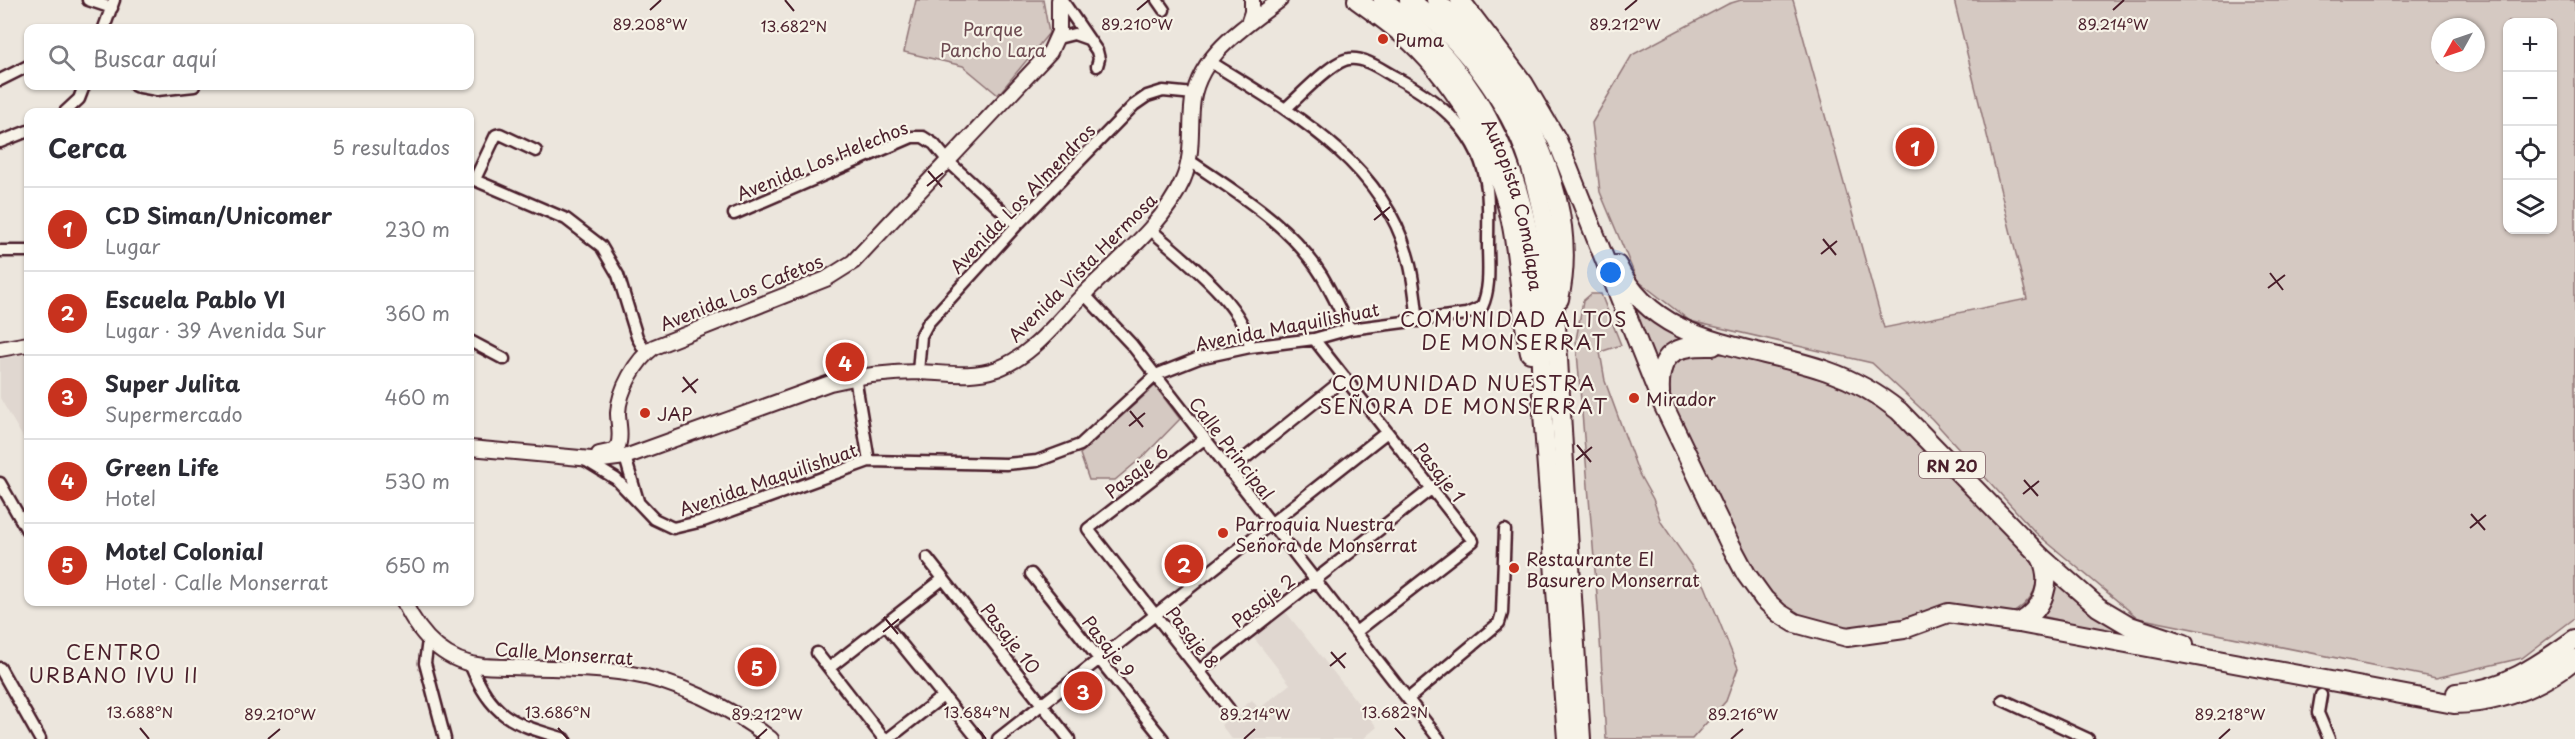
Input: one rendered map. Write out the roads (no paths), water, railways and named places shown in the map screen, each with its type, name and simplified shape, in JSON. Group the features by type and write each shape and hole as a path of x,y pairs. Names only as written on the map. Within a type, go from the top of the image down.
{"highway":[{"path":"1357,0 1392,26 1429,62 1460,104 1492,163 1511,221 1529,348 1542,409"},
{"name":"Autopista Comalapa","path":"1383,0 1423,33 1460,74 1487,115 1504,149 1518,186 1528,233 1539,312 1542,409 1568,739"},
{"name":"Autopista Comalapa","path":"1409,0 1470,59 1501,103 1521,142 1541,208 1549,248 1555,318 1581,739"},
{"path":"1436,0 1471,34 1490,59 1521,109 1540,148 1563,234 1566,258 1555,318"},
{"path":"1460,0 1507,59 1557,141 1660,398 1746,574 1779,613 1817,630 1856,637 1910,627 1948,613 2454,704 2494,701 2522,692 2575,659"},
{"name":"RN 20","path":"1472,0 1514,50 1560,124 1576,157 1612,255 1629,287 1662,319 1726,346 1827,371 1880,397 1899,411 2041,556 2104,611 2153,635 2182,644 2442,692 2486,690 2504,683 2575,639"},
{"path":"1660,398 1660,369 1672,353 1694,345 1726,346"},
{"path":"2019,624 2037,609 2045,595 2046,571 2041,556"}],"street":[{"path":"88,0 113,4 106,24"},
{"path":"1060,0 1058,38 1074,34 1090,40"},
{"path":"1060,0 1099,56 1097,66"},
{"path":"1157,0 1164,10"},
{"path":"1248,24 1252,12 1252,0"},
{"name":"Avenida Vista Hermosa","path":"474,448 602,460 625,457 830,383 855,377 918,372 976,374 1011,363 1040,340 1150,229 1173,200 1190,161 1194,94 1198,78 1209,61 1248,24 1280,0"},
{"name":"Avenida Los Cafetos","path":"620,441 618,410 621,398 634,369 646,353 654,347 836,274 866,251 1050,52 1058,38"},
{"name":"Avenida Maquilishuat","path":"580,457 615,479 654,519 673,528 703,521 869,461 1006,464 1059,455 1080,446 1156,375 1199,358 1250,347 1314,339 1350,329 1418,321 1476,310 1482,306 1489,292 1487,189 1483,170 1469,140 1434,99 1361,60 1347,58 1331,69 1286,110"},
{"path":"1209,61 1286,110 1357,164 1385,204 1407,251 1418,321"},
{"path":"0,80 24,68"},
{"path":"69,108 79,99 82,90"},
{"name":"Avenida Los Almendros","path":"918,372 921,336 924,328 1017,225 1141,100 1168,90 1194,94"},
{"path":"0,142 24,133"},
{"path":"474,174 496,135 500,134 536,151"},
{"name":"Avenida Los Helechos","path":"734,214 912,137 923,136 1017,225"},
{"path":"1190,161 1262,211 1286,231 1321,275 1350,329"},
{"path":"474,179 566,219 601,246 618,275 637,336 646,353"},
{"path":"1150,229 1203,277 1228,305 1246,328 1250,347"},
{"path":"0,251 24,251"},
{"name":"Calle Principal","path":"1084,294 1124,335 1156,375 1439,739"},
{"name":"Pasaje 1","path":"1314,339 1473,542 1356,632"},
{"path":"474,343 504,359"},
{"path":"0,349 24,345"},
{"path":"855,377 869,461"},
{"path":"1229,471 1345,378"},
{"path":"998,739 1387,432"},
{"name":"Pasaje 6","path":"1088,529 1204,439"},
{"path":"580,457 613,451 620,441 631,449 661,444"},
{"path":"625,457 639,504"},
{"path":"0,483 24,525"},
{"name":"Pasaje 2","path":"1199,671 1431,489"},
{"name":"Pasaje 8","path":"1088,529 1229,709"},
{"path":"1408,699 1499,623 1502,613 1505,530"},
{"name":"Pasaje 10","path":"927,558 1069,739"},
{"name":"Pasaje 9","path":"1031,574 1163,739"},
{"path":"829,668 943,579"},
{"name":"Calle Monserrat","path":"406,606 412,619 428,640 446,654 470,664 626,673 675,684 734,715 771,739"},
{"path":"885,624 978,739"},
{"path":"428,640 424,663 445,739"},
{"path":"817,653 886,739 943,696"},
{"path":"470,664 482,692 503,715 518,725 565,739"},
{"path":"0,668 40,739"},
{"path":"2320,695 2318,713 2329,739"},
{"path":"2003,700 2088,739"}],"place":[{"name":"Puma","path":"1383,39"},
{"name":"CD Siman/Unicomer","path":"1915,147"},
{"name":"Green Life","path":"845,362"},
{"name":"Mirador","path":"1634,398"},
{"name":"JAP","path":"645,413"},
{"name":"Parroquia Nuestra Señora de Monserrat","path":"1223,533"},
{"name":"Escuela Pablo VI","path":"1184,564"},
{"name":"Restaurante El Basurero Monserrat","path":"1514,568"},
{"name":"Motel Colonial","path":"757,667"},
{"name":"Super Julita","path":"1083,691"}],"district":[{"name":"COMUNIDAD ALTOS DE MONSERRAT","path":"1514,330"},
{"name":"COMUNIDAD NUESTRA SEÑORA DE MONSERRAT","path":"1464,394"},
{"name":"CENTRO URBANO IVU II","path":"114,664"}],"park label":[{"name":"Parque Pancho Lara","path":"993,38"}]}
